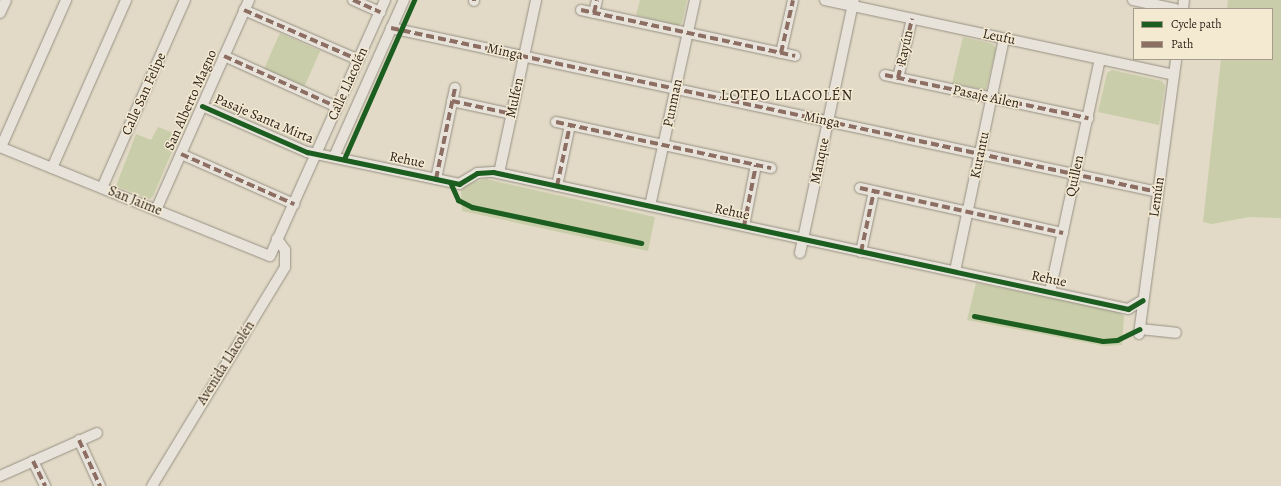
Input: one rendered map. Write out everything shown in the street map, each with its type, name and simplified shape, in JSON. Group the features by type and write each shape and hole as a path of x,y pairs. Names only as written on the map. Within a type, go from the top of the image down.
{"street":[{"path":"0,13 6,0"},
{"path":"1,147 66,0"},
{"path":"52,168 126,0"},
{"name":"Calle San Felipe","path":"102,188 185,0"},
{"name":"San Alberto Magno","path":"156,210 249,0"},
{"path":"353,0 380,12"},
{"name":"Calle Llacolén","path":"270,256 385,0"},
{"name":"Calle Llacolén","path":"334,157 404,0"},
{"name":"Mulfen","path":"499,173 536,0"},
{"path":"594,13 597,0"},
{"name":"Punman","path":"650,206 695,0"},
{"path":"781,53 793,0"},
{"name":"Leufu","path":"825,0 854,3 912,19 1174,75"},
{"path":"1133,0 1170,8"},
{"name":"Manque","path":"800,252 854,3"},
{"path":"244,10 359,60"},
{"path":"581,10 795,56"},
{"name":"Rayún","path":"898,78 912,19"},
{"name":"Minga","path":"391,28 1158,192"},
{"name":"Kurantu","path":"955,271 1004,38"},
{"path":"224,56 337,107"},
{"name":"Quillen","path":"1050,292 1100,59"},
{"name":"Lemún","path":"1139,332 1176,60"},
{"name":"Pasaje Ailen","path":"885,75 1088,118"},
{"path":"436,179 455,88"},
{"path":"452,101 512,114"},
{"name":"Pasaje Santa Mirta","path":"202,106 316,154"},
{"path":"556,122 771,168"},
{"path":"557,186 570,125"},
{"name":"San Jaime","path":"1,147 270,256"},
{"path":"180,154 294,204"},
{"name":"Rehue","path":"316,154 459,184 477,173 499,173 1128,309"},
{"path":"744,226 756,165"},
{"path":"860,188 1063,233"},
{"path":"861,252 874,192"},
{"name":"Avenida Llacolén","path":"152,486 285,267 285,250 277,239"},
{"path":"1143,300 1128,309 1136,316 1139,332 1176,333"},
{"path":"0,476 97,433"},
{"path":"79,440 100,486"},
{"path":"33,461 45,486"}],"green space":[{"path":"640,0 687,0 682,23 678,26 636,15"},
{"path":"1228,0 1281,0 1281,218 1249,217 1212,224 1203,222 1221,60 1273,60 1273,8 1227,8"},
{"path":"280,33 320,51 303,89 263,71"},
{"path":"963,37 993,44 996,49 986,90 952,83"},
{"path":"1112,70 1162,81 1165,86 1159,125 1098,112 1107,73"},
{"path":"158,127 179,135 153,196 150,199 116,186 136,134 151,140"},
{"path":"486,179 655,217 648,251 462,211 461,190 470,183"},
{"path":"976,283 1115,310 1124,316 1122,345 1104,346 967,320"}],"marked path":[{"path":"353,0 380,12"},
{"path":"594,13 597,0"},
{"path":"781,53 793,0"},
{"path":"244,10 359,60"},
{"path":"581,10 795,56"},
{"path":"898,78 912,19"},
{"path":"391,28 1158,192"},
{"path":"224,56 337,107"},
{"path":"885,75 1088,118"},
{"path":"436,179 455,88"},
{"path":"452,101 512,114"},
{"path":"556,122 771,168"},
{"path":"557,186 570,125"},
{"path":"181,154 294,204"},
{"path":"744,226 756,165"},
{"path":"860,188 1063,233"},
{"path":"861,252 874,191"},
{"path":"79,440 100,486"},
{"path":"33,461 45,486"}],"cycle path":[{"path":"344,159 414,0"},
{"path":"202,106 307,152 459,184 477,173 493,172 1128,309 1143,300"},
{"path":"450,182 458,200 472,207 641,243"},
{"path":"974,316 1103,341 1117,340 1140,329"}],"district":[{"name":"LOTEO LLACOLÉN","path":"787,96"}]}
